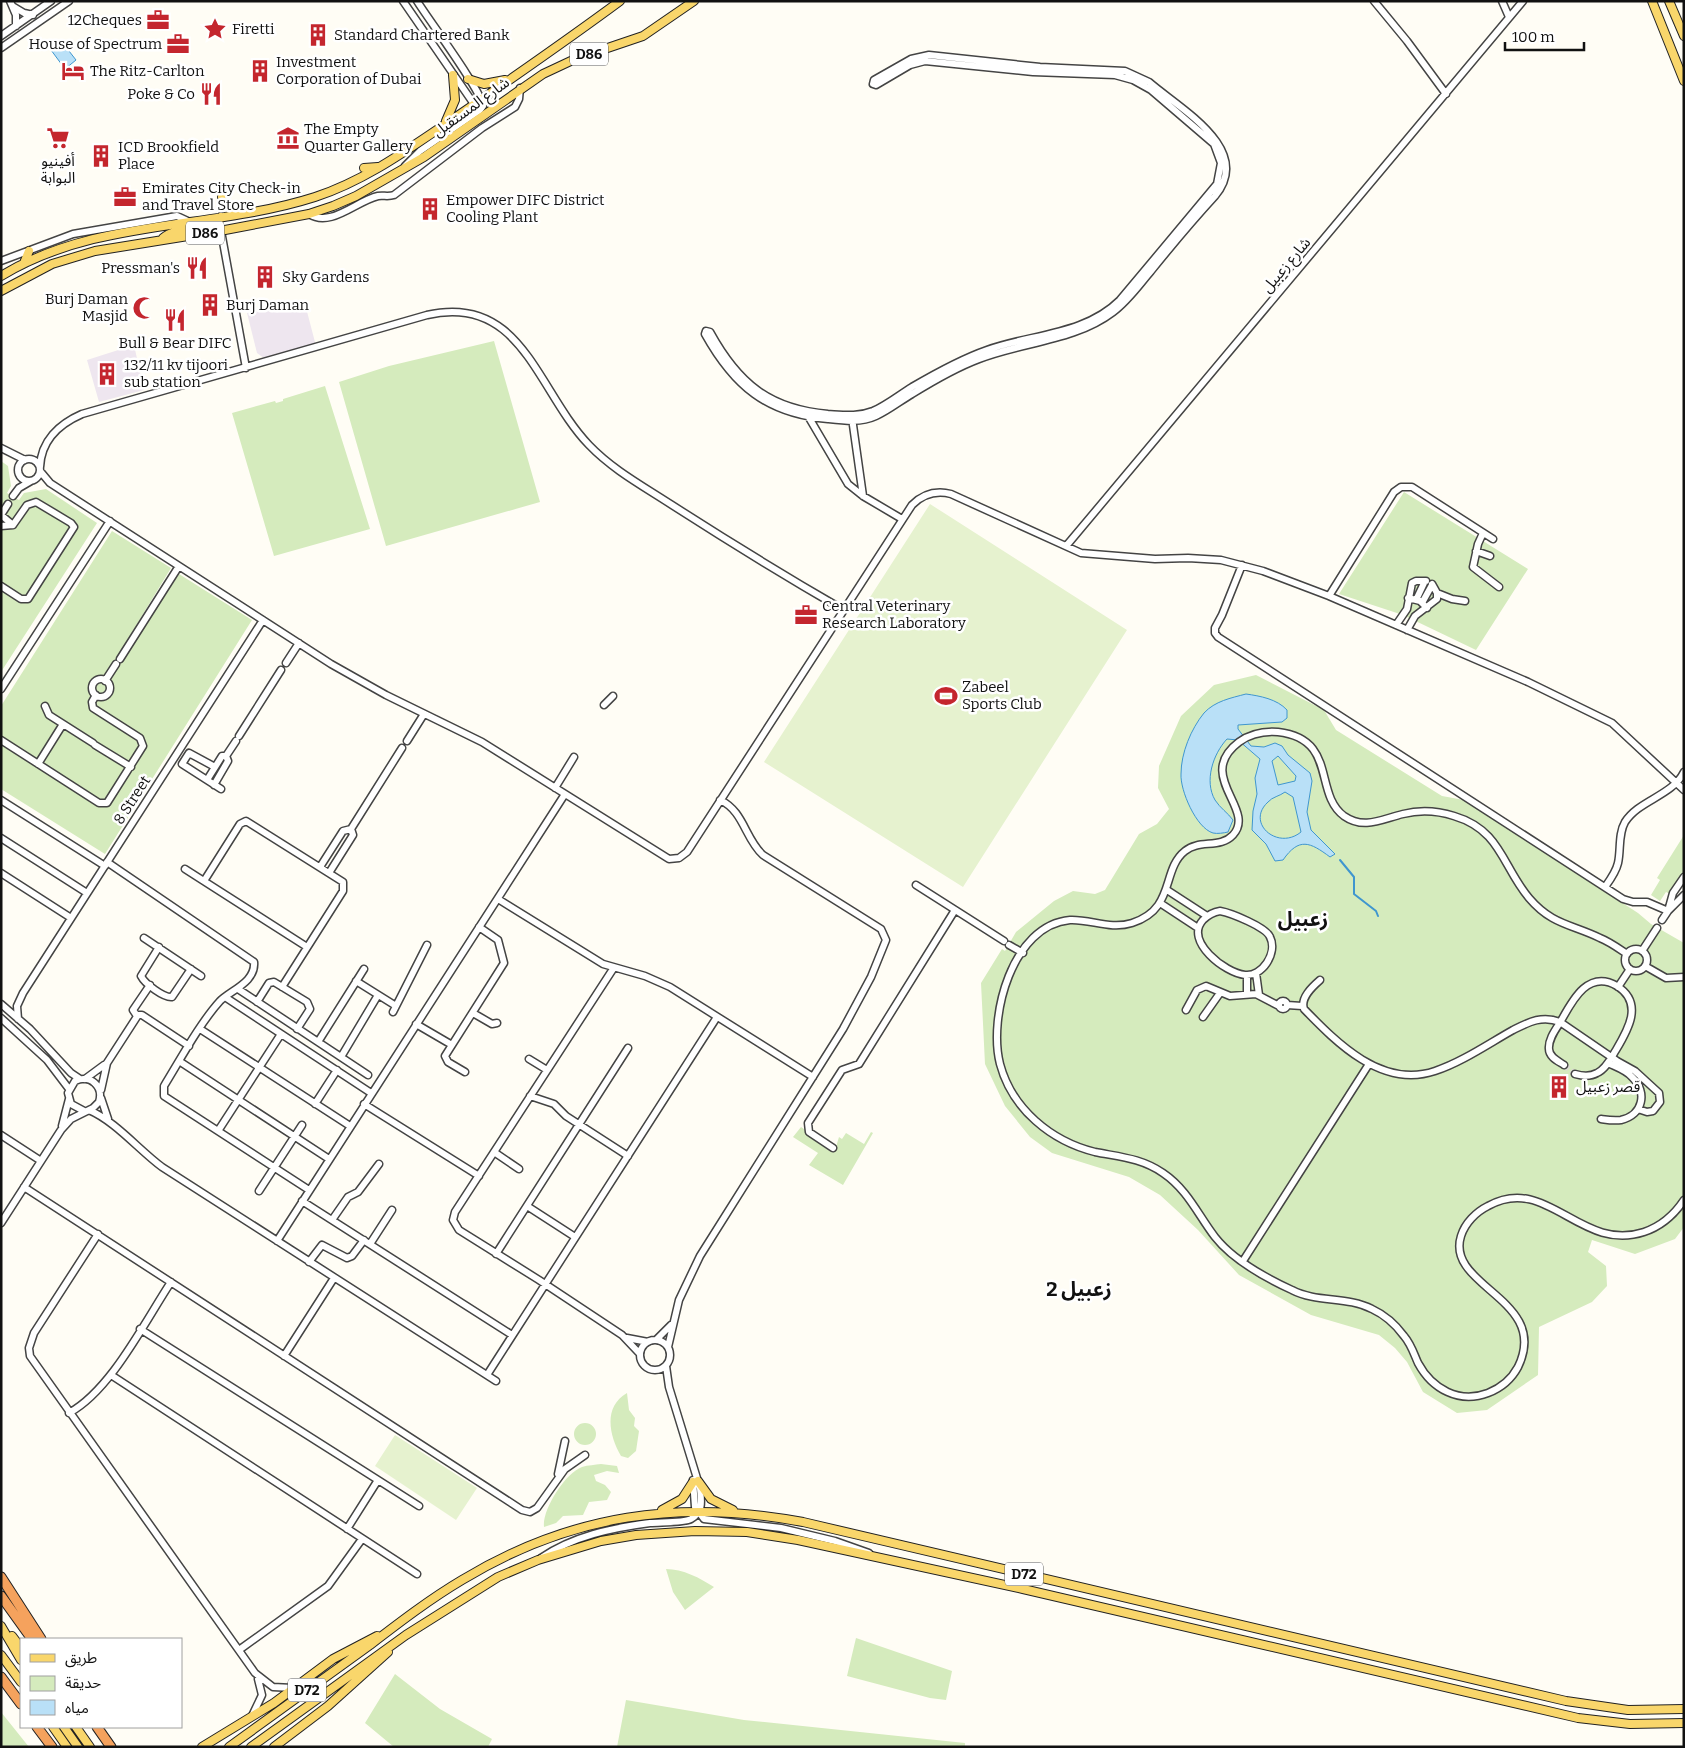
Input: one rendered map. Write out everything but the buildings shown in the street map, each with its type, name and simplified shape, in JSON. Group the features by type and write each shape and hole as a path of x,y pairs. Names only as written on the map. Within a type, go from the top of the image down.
{"highway":[{"path":"1,1577 40,1638"},
{"path":"1,1596 31,1638"},
{"path":"1,1676 20,1703"},
{"path":"38,1728 52,1747"},
{"path":"98,1728 111,1747"}],"main road":[{"name":"شارع المستقبل","path":"1,276 24,263 52,251 88,240 251,211 318,196 344,186 380,167 442,126 478,105 512,77 620,1"},
{"name":"شارع المستقبل","path":"1,292 39,270 75,256 106,248 221,231 309,214 356,196 430,153 488,113 520,88 565,63 643,36 694,1"},
{"path":"1652,1 1684,81"},
{"path":"1669,1 1684,36"},
{"path":"442,126 454,106 456,91 453,75"},
{"path":"468,79 488,84 512,77"},
{"path":"364,168 380,167"},
{"path":"222,197 230,207 251,211"},
{"path":"162,240 175,232 212,226 221,217"},
{"path":"24,263 28,251"},
{"path":"656,1513 682,1498 696,1482 711,1499 742,1513"},
{"name":"D72","path":"229,1747 462,1580 528,1546 594,1523 656,1513 698,1511 742,1513 819,1526 1566,1701 1628,1710 1684,1709"},
{"name":"D72","path":"251,1747 394,1644 482,1586 538,1560 617,1538 696,1530 764,1534 875,1557 1578,1718 1630,1724 1684,1723"},
{"path":"1,1622 20,1647"},
{"path":"1,1626 20,1658"},
{"path":"202,1747 251,1717 347,1651 386,1633"},
{"path":"274,1747 377,1664 394,1644"},
{"path":"1,1655 20,1681"},
{"path":"54,1728 68,1747"},
{"path":"65,1728 78,1747"},
{"path":"77,1728 90,1747"}],"street":[{"path":"1,36 51,1"},
{"path":"1,48 70,1"},
{"path":"403,1 453,75 478,105 488,113"},
{"path":"416,1 468,79 478,105"},
{"path":"1374,1 1448,92"},
{"path":"1504,1 1511,15"},
{"name":"شارع زعبيل","path":"1067,545 1523,1"},
{"path":"12,4 24,13 33,15"},
{"path":"12,4 16,26"},
{"path":"902,519 863,496 843,478 807,414 780,404 748,384 725,358 710,332 706,331 706,335 722,363 743,386 776,408 807,414 852,418 870,415 972,362 1076,331 1103,320 1126,300 1174,239 1219,192 1227,167 1225,157 1218,142 1145,86 1134,80 1115,75 1041,73 925,61 910,65 876,85 873,83 911,59 929,55 1040,67 1125,71 1144,79 1173,106"},
{"path":"309,214 318,218 328,218 377,197 394,195 482,128 515,107 519,99 520,88"},
{"path":"405,166 420,151 478,105"},
{"path":"1,261 73,234 178,216 190,222"},
{"path":"221,231 246,368"},
{"path":"44,447 40,469 33,481 15,494 19,471 27,460 44,447 60,427 82,414 437,313 461,311 482,316 502,326 512,335 571,423 589,445 610,464 739,548 842,609"},
{"path":"852,418 863,496"},
{"path":"3,450 36,462 50,483 368,686 482,742 661,856 672,859 680,858 687,852 842,609 912,505 921,497 932,493 945,492 1067,545 1081,553 1093,556 1155,559 1194,558 1242,565 1329,596 1533,684 1576,708 1612,723 1684,790"},
{"path":"3,450 24,480 50,483"},
{"path":"1329,596 1394,492 1401,487 1412,487 1493,539"},
{"path":"1,586 22,599 28,599 74,527 71,523 36,502 27,505 13,525"},
{"path":"8,504 1,515 13,525"},
{"path":"1,689 110,521"},
{"path":"1,526 13,525"},
{"path":"1483,533 1476,551 1473,569 1499,587"},
{"path":"1476,551 1490,556"},
{"path":"1242,565 1215,628 1215,633 1218,637 1626,900 1648,902 1668,911"},
{"path":"106,681 179,566"},
{"path":"1396,625 1406,612 1413,582 1429,583"},
{"path":"1429,583 1437,594 1465,601"},
{"path":"1407,630 1422,603 1429,583"},
{"path":"1408,598 1422,603 1437,599 1437,594"},
{"name":"8 Street","path":"23,993 263,620"},
{"path":"286,663 299,643"},
{"path":"207,780 222,756 226,756 281,670"},
{"path":"96,696 93,691 93,684 98,680 106,681"},
{"path":"96,696 104,696 108,693 109,685 106,681"},
{"path":"1,740 99,803 104,804 109,801 142,749 141,740 95,710 92,705 96,696"},
{"path":"604,705 613,696"},
{"path":"45,706 49,715 131,767"},
{"path":"407,741 424,714"},
{"path":"38,764 63,724"},
{"path":"1627,954 1602,939 1568,927 1544,912 1526,894 1497,845 1481,829 1467,820 1451,815 1429,812 1407,813 1370,824 1346,818 1333,804 1324,770 1314,751 1298,738 1282,732 1266,732 1251,735 1239,741 1230,751 1222,766 1222,777 1238,815 1237,829 1232,836 1224,841 1199,844 1184,851 1175,864 1167,890 1160,904 1147,916 1126,925 1109,926 1076,920 1058,923 1037,935 1022,953 1002,992 997,1012 996,1030 1001,1067 1020,1103 1036,1122 1066,1142 1093,1151 1130,1157 1162,1172 1187,1195 1220,1243 1243,1261 1300,1294 1353,1302 1379,1313 1407,1339 1421,1368 1433,1383 1455,1395 1477,1396 1498,1389 1510,1379 1521,1359 1524,1341 1519,1322 1512,1310 1472,1273 1460,1257 1459,1245 1462,1234 1475,1215 1501,1200 1526,1198 1542,1202 1588,1228 1603,1233 1625,1236 1642,1233 1663,1223 1684,1200"},
{"path":"320,867 344,831 351,828 402,748"},
{"path":"219,776 191,753 186,754 182,762 183,766 222,789"},
{"path":"214,785 228,761 226,756"},
{"path":"555,788 574,756"},
{"path":"1605,887 1618,863 1625,822 1631,815 1676,784 1684,772"},
{"path":"276,1241 566,794"},
{"path":"1,800 106,864 254,962 253,969 238,989 225,997 200,1029 162,1092 309,1190"},
{"path":"538,1560 562,1546 587,1536 644,1524 688,1520 702,1505 694,1469 669,1386 666,1366 670,1355 668,1348 674,1320 683,1291 700,1256 813,1077 862,995 885,942 885,935 881,929 763,855 754,845 734,810 720,800"},
{"path":"204,881 240,824 246,821 343,882 344,888 282,987"},
{"path":"329,873 352,836 351,828"},
{"path":"1,838 87,893"},
{"path":"185,869 307,948"},
{"path":"1,873 71,918"},
{"path":"1662,920 1668,911 1671,898 1684,877"},
{"path":"916,885 1022,953"},
{"path":"1167,890 1207,916"},
{"path":"1668,911 1676,906 1684,895"},
{"path":"498,899 613,968 662,983 813,1077"},
{"path":"1160,904 1198,928"},
{"path":"833,1148 809,1132 808,1123 844,1069 859,1064 955,910"},
{"path":"1216,912 1226,913 1262,928 1272,941 1272,950 1267,963 1256,973 1247,975 1233,972 1222,965 1200,942 1198,928 1207,916 1216,912"},
{"path":"465,1072 446,1059 445,1056 504,963 499,952 498,940 479,927"},
{"path":"1642,951 1657,928"},
{"path":"144,938 201,976"},
{"path":"356,981 378,995 394,1009 427,945"},
{"path":"158,947 142,974 143,981 170,998 191,969"},
{"path":"1633,950 1642,951 1646,958 1645,966 1638,971 1630,969 1625,962 1627,954 1633,950"},
{"path":"1645,966 1666,978 1684,977"},
{"path":"613,968 478,1176 453,1216 453,1224 458,1230 622,1335 640,1354 644,1366 655,1370 669,1386"},
{"path":"318,1042 364,969"},
{"path":"1618,987 1630,969"},
{"path":"1256,973 1259,995"},
{"path":"1247,975 1247,994"},
{"path":"1302,1006 1307,994 1320,980"},
{"path":"257,1002 269,983 274,982 282,987 310,1006 298,1029"},
{"path":"1564,1065 1554,1059 1549,1049 1550,1041 1575,996 1583,987 1603,982 1618,987 1630,1000 1632,1017 1628,1030 1610,1060 1595,1074 1584,1076 1575,1074"},
{"path":"137,1016 133,1010 150,985"},
{"path":"1186,1010 1200,988 1210,987 1220,993 1235,996 1259,995 1279,1006 1282,1002 1287,1005 1302,1006 1336,1040 1369,1064 1395,1074 1409,1076 1428,1073 1445,1067 1530,1021 1545,1019 1560,1022 1631,1075 1642,1090"},
{"path":"238,989 368,1075"},
{"path":"1,1004 13,1003 23,993"},
{"path":"18,1019 17,1006 23,993"},
{"path":"1203,1017 1220,993"},
{"path":"341,1057 378,995"},
{"path":"225,997 371,1093"},
{"path":"1,1004 82,1079 95,1083 110,1123"},
{"path":"473,1013 492,1024 496,1022"},
{"path":"137,1016 142,1015 189,1046"},
{"path":"1,1223 61,1130 71,1119 97,1105 107,1063 137,1016"},
{"path":"1,1018 47,1060 69,1089 69,1099 61,1130"},
{"path":"487,1375 717,1018"},
{"path":"416,1024 452,1045"},
{"path":"200,1029 350,1126"},
{"path":"218,1131 281,1034"},
{"path":"496,1254 628,1048"},
{"path":"529,1059 547,1070"},
{"path":"1610,1060 1635,1071 1659,1093 1660,1102 1651,1112 1638,1109"},
{"path":"179,1061 329,1159"},
{"path":"69,1089 107,1063"},
{"path":"1243,1261 1369,1064"},
{"path":"315,1104 337,1070"},
{"path":"1601,1119 1622,1119 1638,1109 1646,1081"},
{"path":"530,1096 554,1104 579,1124 628,1156"},
{"path":"69,1099 75,1108 87,1110 110,1123 140,1151 162,1167 496,1381"},
{"path":"364,1104 478,1176"},
{"path":"259,1191 302,1125"},
{"path":"1,1136 41,1161"},
{"path":"494,1152 519,1168"},
{"path":"332,1220 348,1197 358,1192 379,1164"},
{"path":"24,1187 522,1510 530,1512 537,1508 556,1478 569,1465 585,1455"},
{"path":"302,1201 512,1335"},
{"path":"527,1206 575,1237"},
{"path":"370,1244 392,1210"},
{"path":"98,1234 34,1333 29,1348 33,1363 255,1673 261,1680 273,1687 286,1689 296,1687"},
{"path":"310,1262 322,1245 347,1258 352,1256 364,1240"},
{"path":"284,1356 334,1278"},
{"path":"69,1413 90,1400 111,1375 171,1282"},
{"path":"640,1354 644,1345 656,1340 674,1320"},
{"path":"140,1329 419,1506"},
{"path":"622,1335 648,1342"},
{"path":"656,1340 668,1348"},
{"path":"655,1370 666,1366"},
{"path":"111,1375 417,1574"},
{"path":"556,1478 564,1454 565,1441"},
{"path":"348,1529 378,1480"},
{"path":"698,1511 709,1521 763,1525 808,1534 856,1547 875,1557"},
{"path":"238,1650 328,1586 362,1538"},
{"path":"251,1717 262,1695 255,1673"}],"shaded area":[{"path":"304,300 316,346 264,358 257,353 247,313"},
{"path":"134,345 144,390 99,402 87,360"}],"green space":[{"path":"494,341 540,502 386,546 339,382 389,366"},
{"path":"325,386 370,529 274,556 232,413 275,401 276,403 283,401 283,399"},
{"path":"1,461 8,466 11,486 7,493 19,500 24,493 46,489 97,523 1,672"},
{"path":"1404,492 1528,569 1476,650 1403,615 1339,594"},
{"name":"Zabeel Sports Club","path":"930,504 1127,630 963,887 764,762"},
{"path":"112,531 171,568 117,657 123,660 179,574 252,620 105,854 1,789 1,706"},
{"path":"1256,675 1324,710 1336,730 1442,796 1464,800 1638,913 1651,924 1684,943 1684,1227 1675,1239 1635,1254 1592,1240 1588,1252 1606,1266 1607,1286 1592,1302 1539,1327 1538,1375 1487,1410 1457,1413 1423,1392 1407,1362 1395,1348 1379,1335 1311,1315 1239,1275 1198,1230 1160,1195 1129,1177 1052,1153 1030,1137 1005,1106 985,1064 981,983 1002,949 1005,951 1016,932 1054,901 1073,891 1095,894 1105,890 1139,834 1157,824 1169,809 1158,788 1159,766 1181,716 1214,685"},
{"path":"1684,835 1684,873 1670,894 1666,892 1660,901 1651,895 1660,880 1657,878"},
{"path":"801,1127 835,1150 839,1137 842,1139 846,1133 864,1144 871,1132 873,1133 843,1185 809,1165 818,1153 793,1137"},
{"path":"627,1393 629,1410 635,1418 634,1426 639,1431 636,1451 628,1458 621,1456 617,1448 610,1422 614,1406"},
{"path":"585,1423 593,1426 596,1434 593,1442 585,1445 577,1442 574,1434 577,1426"},
{"path":"395,1435 477,1488 456,1520 375,1466"},
{"path":"601,1464 617,1466 619,1473 607,1471 594,1475 596,1481 605,1485 611,1492 607,1500 589,1502 583,1515 563,1516 556,1523 544,1527 547,1511 562,1484 582,1467"},
{"path":"666,1569 691,1575 714,1587 685,1610 673,1592"},
{"path":"856,1638 952,1671 946,1700 930,1698 847,1676"},
{"path":"395,1674 440,1709 492,1739 488,1747 394,1747 365,1723"},
{"path":"626,1700 744,1720 965,1743 965,1747 617,1747"},
{"path":"1,1712 29,1747 1,1747"}],"water":[{"path":"62,42 76,60 65,69 51,50"},
{"path":"1246,694 1268,699 1278,703 1287,710 1287,718 1282,722 1238,725 1238,729 1251,746 1264,747 1275,743 1282,746 1288,755 1310,773 1312,781 1307,812 1311,830 1335,854 1330,857 1311,845 1305,844 1294,848 1283,860 1275,861 1266,844 1252,830 1253,811 1257,794 1255,778 1260,759 1238,740 1227,739 1222,745 1214,760 1210,776 1210,785 1215,800 1233,820 1228,832 1213,833 1207,830 1190,808 1181,781 1181,766 1191,734 1199,719 1208,709 1224,700","holes":["1278,756 1296,776 1295,781 1278,785 1272,761","1285,792 1293,797 1301,832 1292,837 1283,838 1267,832 1262,826 1260,818 1262,810 1268,802"]}],"waterway":[{"path":"1340,860 1354,877 1354,894 1376,911 1378,916"}],"tunnel":[{"path":"1564,1065 1575,1074"}],"place":[{"name":"12Cheques","path":"158,20"},
{"name":"Firetti","path":"215,29"},
{"name":"Standard Chartered Bank","path":"318,35"},
{"name":"House of Spectrum","path":"178,44"},
{"name":"The Ritz-Carlton","path":"73,71"},
{"name":"Investment Corporation of Dubai","path":"260,71"},
{"name":"Poke & Co","path":"211,94"},
{"name":"أفينيو البوابة","path":"58,138"},
{"name":"The Empty Quarter Gallery","path":"288,138"},
{"name":"ICD Brookfield Place","path":"101,156"},
{"name":"Emirates City Check-in and Travel Store","path":"125,197"},
{"name":"Empower DIFC District Cooling Plant","path":"430,209"},
{"name":"Pressman's","path":"197,268"},
{"name":"Sky Gardens","path":"265,277"},
{"name":"Burj Daman","path":"210,305"},
{"name":"Burj Daman Masjid","path":"144,308"},
{"name":"Bull & Bear DIFC","path":"175,320"},
{"name":"132/11 kv tijoori sub station","path":"107,374"},
{"name":"Central Veterinary Research Laboratory","path":"806,615"},
{"name":"Zabeel Sports Club","path":"946,696"},
{"name":"قصر زعبيل","path":"1559,1087"}],"district":[{"name":"زعبيل","path":"1303,919"},
{"name":"زعبيل 2","path":"1079,1289"}]}
